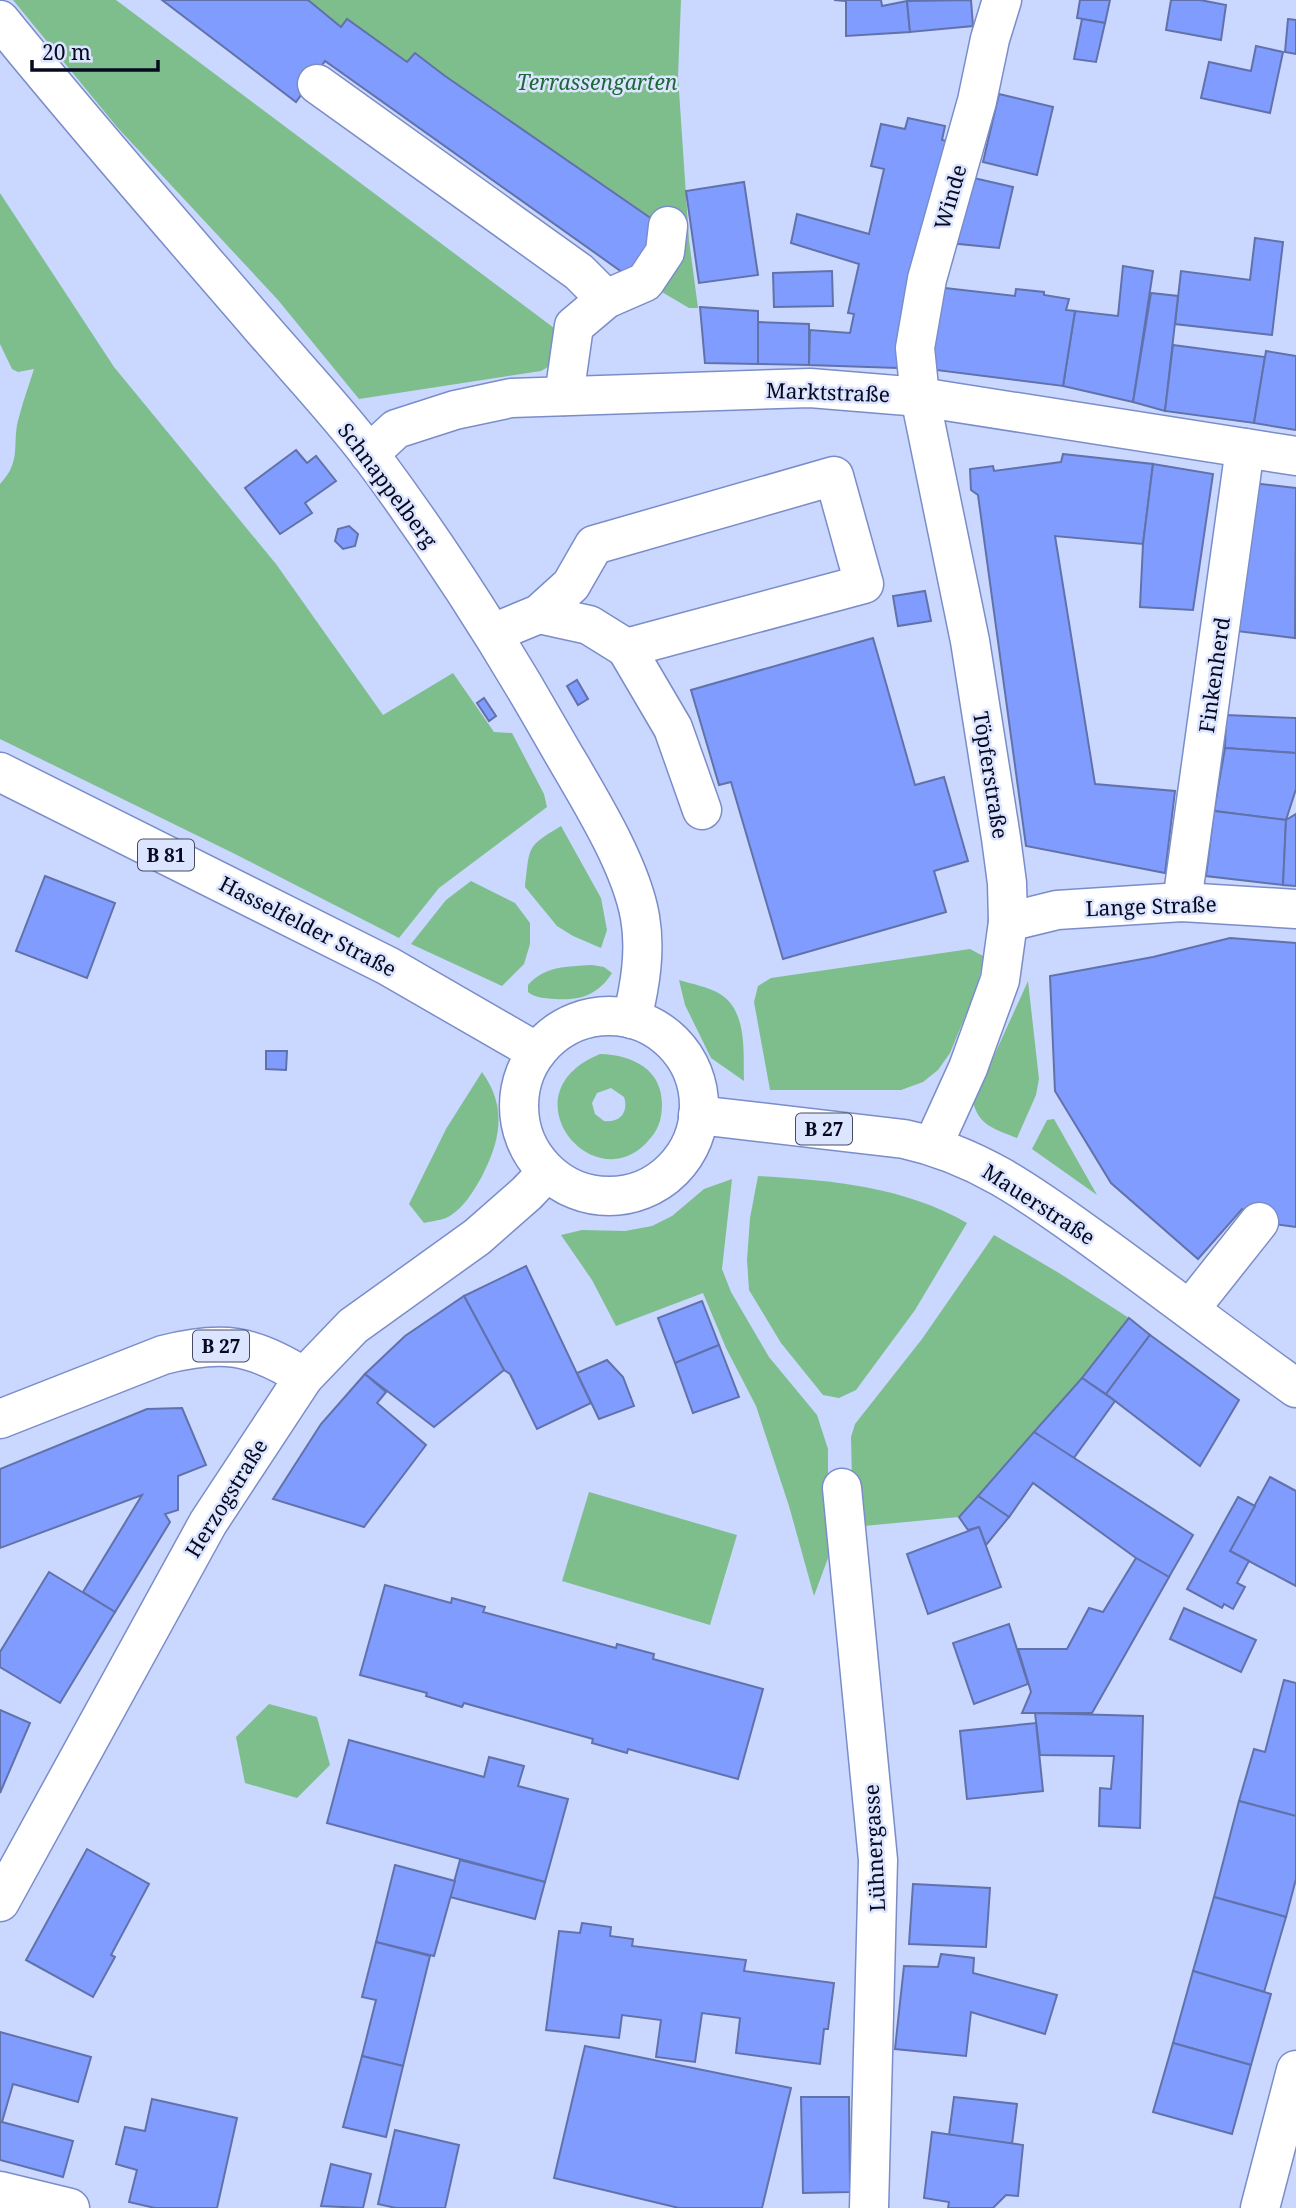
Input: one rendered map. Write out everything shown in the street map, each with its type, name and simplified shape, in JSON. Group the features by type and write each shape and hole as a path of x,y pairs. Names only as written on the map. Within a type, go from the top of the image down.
{"street":[{"name":"Winde","path":"920,397 915,348 927,279 1002,0"},
{"name":"Schnappelberg","path":"0,20 369,454 493,633 591,803 632,889 640,915 643,939 642,964 632,1019"},
{"path":"317,84 579,272 606,299"},
{"path":"564,396 575,326 606,299 645,282 666,252 668,226"},
{"name":"Marktstraße","path":"369,454 397,429 455,410 511,398 810,388 920,397 1296,456"},
{"name":"Töpferstraße","path":"920,397 970,641 1001,838 1007,883 1008,922 1000,980 968,1068 933,1145"},
{"name":"Finkenherd","path":"1182,902 1245,448"},
{"path":"493,633 539,614 571,585 594,545 834,476 864,584 626,649"},
{"path":"539,614 589,625 626,649 673,728 702,810"},
{"name":"Hasselfelder Straße","path":"0,772 388,965 537,1052"},
{"name":"Lange Straße","path":"1008,922 1057,910 1182,902 1296,909"},
{"path":"611,1016 632,1019 654,1028 680,1050 695,1081 698,1115 696,1129 684,1155 665,1177 640,1191 612,1196 584,1193 570,1188 547,1172 525,1140 518,1106 525,1072 537,1052 560,1030 579,1021 611,1016"},
{"name":"Mauerstraße","path":"698,1115 874,1134 933,1145 973,1161 1028,1191 1296,1388"},
{"name":"Herzogstraße","path":"0,1902 208,1523 304,1377 353,1326 477,1237 518,1202 547,1172"},
{"path":"1190,1309 1259,1222"},
{"name":"B 27","path":"0,1419 163,1354 188,1348 216,1345 262,1353 304,1377"},
{"name":"Lühnergasse","path":"842,1488 878,1860 869,2208"},
{"path":"1260,2208 1296,2070"},
{"path":"0,2190 70,2208"}],"green space":[{"path":"13,0 116,0 554,328 557,335 553,364 541,371 359,399 278,300 117,127"},
{"name":"Terrassengarten","path":"308,0 681,0 678,76 689,240 698,308 689,308 645,282 665,227 415,53 407,62 347,19 341,27"},
{"path":"0,193 114,367 276,564 383,715 453,673 494,732 512,733 544,794 547,807 439,888 399,938 0,739 0,484 12,467 17,426 34,369 18,372 12,369 0,344"},
{"path":"561,826 601,898 607,930 601,948 557,926 525,887 532,849 541,839"},
{"path":"471,881 515,903 530,923 530,944 524,964 502,986 411,944 446,900"},
{"path":"970,949 985,957 974,995 950,1053 938,1070 923,1082 901,1090 770,1090 754,1002 758,986 771,978"},
{"path":"592,965 604,967 612,973 601,987 588,995 572,999 554,999 537,997 528,992 528,985 535,978 550,970"},
{"path":"679,980 716,992 729,1001 740,1022 744,1081 711,1058 685,1005"},
{"path":"1028,981 1039,1079 1036,1095 1017,1138 984,1122 973,1102"},
{"path":"600,1054 614,1055 638,1063 655,1078 662,1101 661,1116 654,1133 642,1147 621,1158 600,1158 580,1148 566,1132 558,1113 560,1091 573,1071","holes":["611,1088 624,1097 624,1112 619,1118 604,1121 595,1114 592,1103 597,1093"]},
{"path":"482,1072 490,1085 498,1112 497,1138 488,1165 460,1208 447,1217 424,1223 409,1204 446,1129"},
{"path":"1054,1119 1097,1195 1032,1149 1047,1120"},
{"path":"758,1176 865,1187 917,1201 967,1223 915,1310 856,1390 839,1398 823,1395 781,1343 749,1290 747,1260 750,1218"},
{"path":"732,1179 722,1269 731,1292 769,1357 817,1415 828,1449 828,1558 814,1596 789,1506 756,1406 726,1348 703,1293 616,1326 592,1280 561,1235 582,1230 625,1231 652,1226 672,1216 704,1189"},
{"path":"994,1235 1129,1318 1086,1373 959,1517 853,1527 851,1437 855,1424 922,1339"},
{"path":"589,1492 737,1535 710,1625 562,1581"},
{"path":"269,1704 317,1717 330,1765 297,1798 245,1783 236,1737"}],"building":[{"path":"162,0 308,0 341,27 347,19 407,62 415,53 665,228 629,277 325,61 296,102"},
{"path":"834,0 881,0 882,6 907,1 910,32 846,36 846,1"},
{"path":"971,0 973,26 910,32 907,1"},
{"path":"1080,0 1110,0 1105,23 1077,18"},
{"path":"1171,0 1200,0 1226,5 1221,40 1166,30"},
{"path":"1082,19 1105,23 1096,62 1074,59"},
{"path":"1288,19 1296,20 1296,54 1285,52"},
{"path":"1256,46 1283,52 1270,113 1201,98 1209,62 1251,71"},
{"path":"999,94 1053,107 1037,175 983,162"},
{"path":"908,118 945,126 942,140 953,142 898,368 809,365 810,330 850,333 854,314 848,313 859,264 791,243 797,214 869,234 884,169 871,166 881,124 905,129"},
{"path":"965,176 1013,187 999,248 949,243"},
{"path":"744,182 758,275 699,283 686,191"},
{"path":"1255,238 1283,242 1272,335 1175,324 1181,271 1250,280"},
{"path":"1123,266 1153,271 1133,402 1063,386 1075,311 1118,316"},
{"path":"832,271 833,306 774,307 773,273"},
{"path":"936,287 1015,296 1016,289 1044,292 1044,295 1069,299 1066,310 1075,311 1063,386 928,369"},
{"path":"1151,293 1178,296 1165,411 1133,402"},
{"path":"700,307 758,311 758,364 705,363"},
{"path":"758,322 809,324 809,365 758,364"},
{"path":"1173,345 1265,357 1254,423 1165,411"},
{"path":"1266,351 1296,356 1296,430 1254,423"},
{"path":"296,450 307,463 316,456 336,481 305,503 312,513 280,534 245,488"},
{"path":"1063,454 1153,464 1143,544 1055,536 1095,784 1175,791 1165,873 1026,846 978,495 971,490 970,469 993,466 994,471 1061,462"},
{"path":"1153,464 1213,474 1193,610 1140,607 1143,544"},
{"path":"1252,483 1296,488 1295,638 1228,630"},
{"path":"349,526 358,534 355,546 343,549 335,541 338,529"},
{"path":"925,591 931,621 898,626 893,596"},
{"path":"873,638 915,785 944,777 968,861 934,871 946,912 783,959 731,782 719,785 691,690"},
{"path":"577,680 588,699 578,705 567,686"},
{"path":"484,698 496,716 489,721 477,703"},
{"path":"1226,715 1296,718 1296,753 1225,748"},
{"path":"1225,748 1296,753 1296,789 1286,820 1214,811"},
{"path":"1214,811 1286,820 1283,885 1206,876"},
{"path":"1296,814 1296,886 1283,885 1286,820"},
{"path":"45,876 115,903 87,978 16,951"},
{"path":"1230,938 1296,943 1296,1227 1259,1222 1242,1209 1198,1259 1111,1183 1055,1091 1050,976 1153,957"},
{"path":"266,1051 287,1051 286,1070 266,1069"},
{"path":"526,1266 591,1403 537,1429 510,1374 504,1370 464,1296"},
{"path":"464,1296 504,1370 434,1427 365,1374 405,1336"},
{"path":"702,1301 719,1345 675,1363 658,1318"},
{"path":"1129,1318 1150,1335 1106,1394 1082,1378"},
{"path":"1150,1335 1239,1400 1200,1466 1106,1394"},
{"path":"719,1345 739,1397 693,1413 675,1363"},
{"path":"607,1360 623,1377 634,1406 599,1419 577,1373"},
{"path":"365,1374 386,1392 377,1403 426,1445 364,1527 273,1499 321,1424"},
{"path":"1082,1378 1115,1401 1073,1459 1034,1432"},
{"path":"182,1408 206,1465 178,1476 178,1510 165,1514 170,1522 115,1612 83,1592 142,1495 0,1548 0,1469 147,1409"},
{"path":"1034,1432 1193,1535 1169,1577 1136,1558 1033,1483 1009,1517 978,1496"},
{"path":"1270,1477 1296,1491 1296,1586 1230,1551"},
{"path":"978,1496 1009,1517 986,1545 979,1527 968,1530 959,1517"},
{"path":"1238,1497 1255,1506 1230,1551 1249,1561 1237,1583 1245,1587 1233,1609 1224,1604 1222,1608 1187,1589"},
{"path":"979,1527 1001,1587 928,1614 907,1554"},
{"path":"1136,1558 1169,1577 1092,1713 1022,1713 1031,1692 1018,1649 1067,1649 1089,1608 1103,1612"},
{"path":"49,1572 115,1612 60,1703 0,1667 0,1652"},
{"path":"385,1585 451,1603 452,1598 485,1607 483,1612 616,1648 617,1644 654,1654 653,1659 763,1689 738,1779 628,1749 627,1753 592,1743 593,1739 464,1703 462,1707 426,1696 427,1693 360,1675"},
{"path":"1184,1608 1256,1640 1241,1672 1170,1639"},
{"path":"1009,1624 1028,1684 974,1704 953,1643"},
{"path":"1284,1680 1296,1683 1296,1816 1239,1801 1254,1749 1265,1752"},
{"path":"0,1710 30,1723 0,1793"},
{"path":"1035,1713 1143,1716 1140,1828 1099,1826 1100,1788 1111,1789 1114,1756 1040,1755"},
{"path":"1036,1723 1043,1791 967,1799 960,1731"},
{"path":"349,1740 484,1777 489,1757 524,1766 518,1786 568,1799 545,1882 327,1823"},
{"path":"1239,1801 1296,1816 1296,1879 1286,1917 1214,1897"},
{"path":"87,1849 149,1884 111,1955 115,1957 93,1997 26,1960"},
{"path":"460,1860 545,1882 535,1919 450,1897"},
{"path":"395,1865 455,1881 434,1956 376,1942"},
{"path":"913,1884 990,1888 986,1947 909,1944"},
{"path":"1214,1897 1286,1917 1264,1992 1193,1971"},
{"path":"582,1923 611,1927 610,1936 633,1939 632,1946 746,1960 744,1971 834,1983 820,2064 736,2053 740,2018 702,2013 695,2062 656,2057 661,2020 622,2015 619,2038 546,2030 559,1931 580,1933"},
{"path":"376,1942 430,1956 403,2066 362,2056 376,2000 362,1997"},
{"path":"941,1954 974,1958 973,1973 1057,1995 1045,2034 971,2012 966,2056 895,2049 904,1966 938,1967"},
{"path":"1193,1971 1271,1994 1251,2065 1173,2043"},
{"path":"0,2032 91,2057 78,2102 13,2084 2,2122 73,2141 63,2177 0,2160"},
{"path":"1173,2043 1251,2065 1232,2134 1153,2112"},
{"path":"585,2046 791,2088 762,2208 679,2208 554,2178"},
{"path":"362,2056 403,2066 386,2137 343,2127"},
{"path":"801,2097 849,2097 850,2192 803,2193"},
{"path":"954,2097 1017,2104 1012,2144 949,2135"},
{"path":"152,2099 237,2118 217,2208 155,2208 129,2202 137,2170 116,2164 125,2127 145,2131"},
{"path":"395,2130 459,2145 445,2208 396,2208 378,2204"},
{"path":"932,2132 1023,2145 1018,2196 1006,2195 993,2208 948,2208 949,2202 924,2198"},
{"path":"331,2164 371,2174 363,2208 321,2206"}]}
